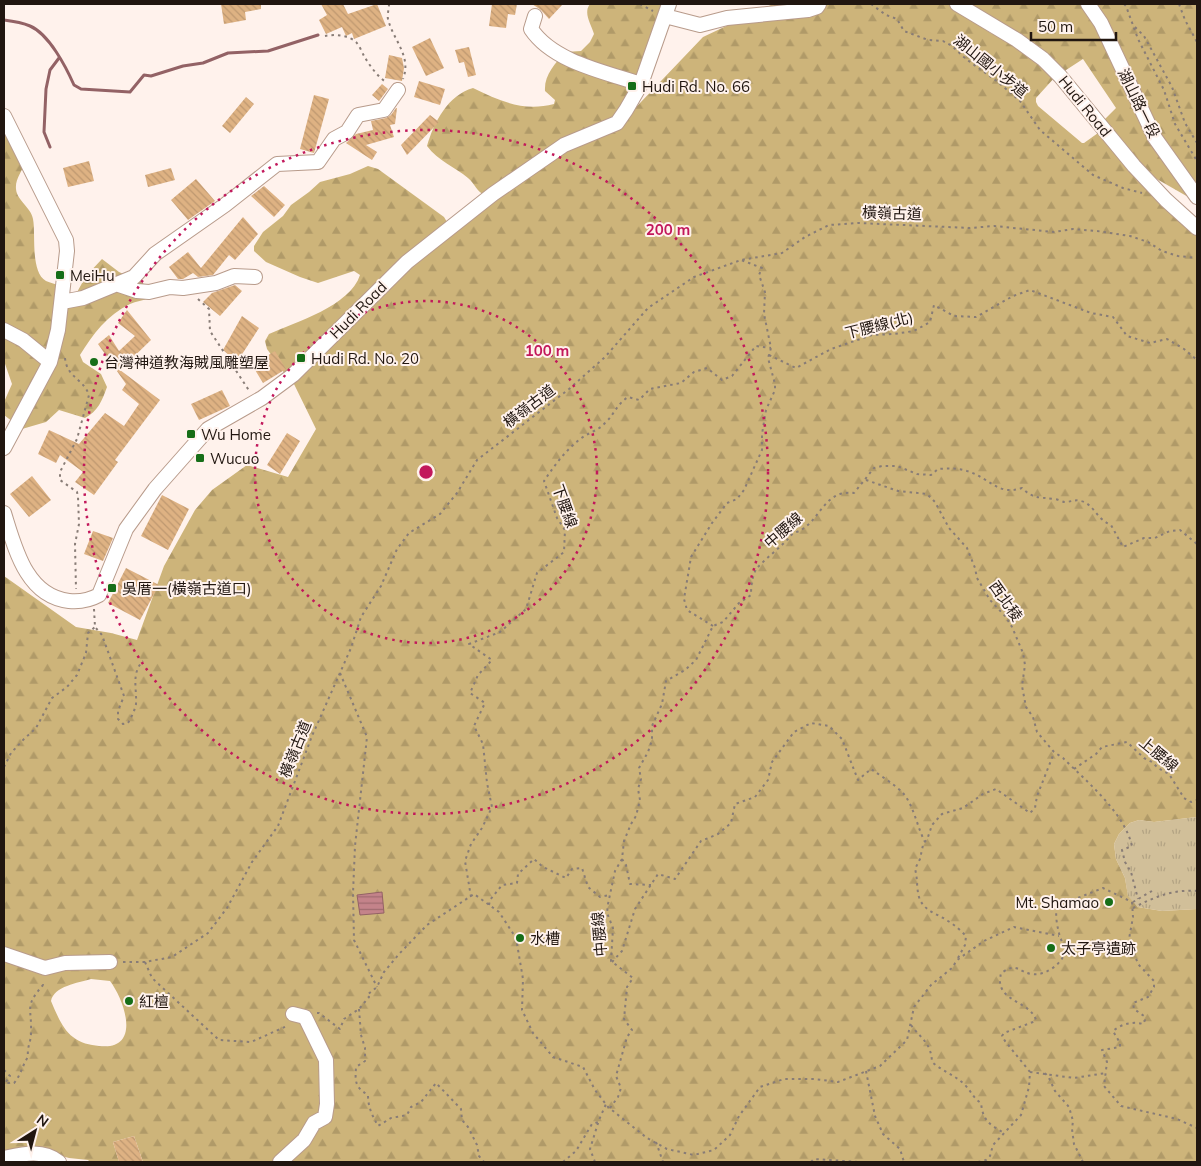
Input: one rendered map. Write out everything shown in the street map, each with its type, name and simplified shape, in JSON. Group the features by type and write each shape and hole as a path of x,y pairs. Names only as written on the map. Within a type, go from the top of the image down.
{"street":[{"path":"667,10 700,26 727,18 808,10 817,7 819,4"},
{"name":"Hudi Road","path":"957,4 1017,40 1043,59 1060,76 1134,166 1166,200 1197,228"},
{"name":"湖山路一段","path":"1088,4 1101,23 1154,138 1197,197"},
{"name":"Hudi Road","path":"93,598 98,595 104,584 126,529 155,489 208,428 262,398 293,375 407,262 493,194 564,146 617,123 641,84 667,10"},
{"path":"535,16 531,30 538,40 565,58 641,84"},
{"path":"62,302 83,298 134,277 155,254 225,205 276,164 318,162 334,139 348,132 358,115 384,110 398,90"},
{"path":"4,116 66,240 67,251 58,330 50,362 4,448"},
{"path":"116,284 137,291 149,292 170,287 183,288 216,283 234,276 255,277"},
{"path":"4,330 23,340 50,362"},
{"path":"4,513 19,557 32,582 53,597 76,602 93,598"},
{"path":"4,954 45,968 65,964 110,962"},
{"path":"280,1162 304,1140 314,1123 325,1117 327,1104 326,1060 299,1015"},
{"path":"4,1158 28,1152 52,1157 59,1162"}],"path":[{"path":"326,36 340,35 356,42 370,66 380,78 398,90 406,65 402,50 387,18 389,4"},
{"path":"640,4 667,10"},
{"name":"湖山國小步道","path":"871,4 886,15 897,19 904,31 928,40 943,41 952,46 966,60 998,82 1020,101 1040,130 1093,175 1123,188 1166,200"},
{"path":"1124,4 1138,39 1164,90 1175,124 1197,161"},
{"path":"1179,4 1197,42"},
{"path":"1133,25 1144,36 1163,70 1172,87 1185,123 1197,143"},
{"name":"橫嶺古道","path":"110,962 145,962 172,957 208,933 227,908 252,862 278,826 312,736 340,673 361,618 380,586 397,549 409,533 440,514 457,493 478,460 539,414 584,376 611,351 648,308 694,278 741,260 782,253 805,237 829,225 858,222 970,228 994,226 1054,232 1073,229 1097,231 1130,236 1148,242 1162,251 1197,258"},
{"path":"713,626 687,610 684,598 691,557 727,503 737,499 744,490 762,450 762,434 766,410 775,390 769,355 771,348 764,314 765,292 759,275 762,268 741,260"},
{"path":"183,288 209,309 210,330 253,397"},
{"name":"下腰線(北)","path":"769,355 796,368 831,349 872,335 914,331 930,322 934,305 954,316 976,317 1013,296 1030,290 1091,313 1113,317 1127,336 1150,343 1167,339 1184,349 1197,360"},
{"name":"下腰線","path":"471,896 465,861 471,844 482,828 492,807 487,783 483,744 474,726 485,703 470,693 478,675 492,660 469,644 500,632 526,608 537,572 564,552 565,530 558,518 544,481 580,439 596,431 607,422 619,403 628,397 639,400 650,388 681,383 694,372 707,368 722,380 732,376 756,346 771,348"},
{"path":"64,354 66,369 87,389 89,395 77,439 60,472 60,480 77,492 78,497 79,524 75,544 76,602"},
{"name":"中腰線","path":"610,1109 621,1088 616,1076 627,1037 632,1030 624,1020 627,987 633,978 612,962 613,928 607,913 615,871 622,859 624,841 630,824 636,816 640,800 638,788 641,779 639,768 652,740 652,726 662,704 666,680 685,670 696,660 713,626 723,622 738,603 751,595 751,585 756,569 788,540 793,533 803,531 825,504 834,497 844,492 854,493 874,468 897,466 917,474 931,475 938,468 955,468 971,472 1002,490 1013,491 1022,488 1029,496 1065,502 1078,500 1086,502 1102,522 1111,525 1123,547 1144,538 1155,538 1170,531 1180,530 1197,544"},
{"name":"西北稜","path":"865,480 898,491 927,494 935,502 949,528 967,548 976,568 977,578 990,600 1006,616 1023,653 1025,665 1022,686 1026,707 1033,717 1036,732 1118,816 1130,836 1132,846 1122,850 1125,862 1131,872 1138,899"},
{"path":"93,598 95,627 102,635 124,696 118,711 118,720 124,724 128,723 136,705 136,674 139,665 143,661"},
{"path":"4,767 11,753 36,728 52,698 67,687 77,675 86,653 88,633 95,627"},
{"path":"340,673 367,737 355,846 354,940 378,987"},
{"path":"612,962 622,951 635,909 658,874 675,879 701,841 718,834 731,823 735,804 755,797 768,780 772,762 794,732 811,723 829,726 842,739 858,780 871,769 903,793 915,815 920,833 925,842"},
{"name":"上腰線","path":"1074,769 1096,754 1102,747 1127,742 1144,758 1169,774 1184,798 1191,802 1197,800"},
{"path":"145,962 152,978 219,1040 251,1042 299,1015 319,1013 340,1029 344,1019 359,1009 369,997 367,995 378,987 384,972 427,925 474,894 499,912 516,938 523,979 522,1010 532,1034 553,1058 583,1067 596,1090 610,1109 647,1138 667,1149 694,1155 714,1150 730,1135 740,1116 760,1088 784,1079 814,1079 838,1082 880,1066 907,1040 914,1007 931,984 952,968 965,945 966,936 946,920 934,915 927,909 921,902 918,893 915,869 932,825 942,814 963,808 983,794 996,789 1030,813 1035,808 1054,752"},
{"path":"489,905 490,900 502,884 517,883 518,874 534,859 544,867 566,878 572,869 582,868 588,887 600,896 610,895"},
{"path":"622,859 626,865 630,884 651,885"},
{"path":"978,1162 986,1160 990,1156 993,1145 1021,1115 1029,1087 1030,1072 1002,1036 1036,1020 1026,1008 1016,1003 1004,993 1000,986 1002,972 1017,968 1032,974 1048,972 1063,957 1065,952 1063,942 1059,936 1057,906 1103,888 1132,902"},
{"path":"1132,902 1152,890"},
{"path":"1133,908 1156,896 1178,891 1197,891"},
{"path":"1132,902 1134,918 1129,939 1138,964 1154,981 1154,987 1148,997 1133,1004 1134,1009 1144,1016 1143,1024 1135,1022 1117,1027 1113,1031 1120,1043 1118,1048 1104,1048 1102,1050 1107,1062 1104,1086 1121,1106 1177,1119 1197,1128"},
{"path":"957,960 984,942 1014,927 1059,936"},
{"path":"4,1070 10,1076 5,1083 14,1083 20,1076 23,1065 28,1057 27,1047 32,1036 31,999 43,985 45,986"},
{"path":"359,1009 365,1061 356,1067 355,1079 359,1089 368,1094 371,1114 378,1126 391,1118 407,1115 411,1107 421,1102 436,1083 460,1109 462,1120 468,1127 477,1145 479,1156 484,1162"},
{"path":"910,1024 928,1044 932,1062 942,1071 949,1073 966,1085 974,1098 981,1103 982,1115 990,1125 1004,1133"},
{"path":"866,1071 875,1116 883,1134 900,1149 904,1162"},
{"path":"1030,1072 1074,1078 1106,1073"},
{"path":"1045,1073 1055,1091 1069,1107 1073,1121 1074,1144 1083,1162"},
{"path":"595,1162 590,1149 598,1122 606,1104"},
{"path":"563,1162 576,1152 592,1124 598,1122"},
{"path":"656,1142 663,1162"},
{"path":"811,1162 814,1159 859,1162"}],"green space":[{"path":"590,4 665,4 638,80 615,121 485,195 482,194 468,178 441,160 427,146 438,119 449,103 473,88 502,101 522,106 532,107 554,104 555,100 545,91 546,80 565,52 581,51 590,42 594,34 587,15"},
{"path":"773,4 949,4 992,34 997,30 1056,76 1036,98 1038,106 1082,143 1098,133 1197,231 1197,817 1154,822 1139,820 1130,823 1119,834 1114,844 1116,859 1125,878 1128,896 1138,907 1162,911 1197,909 1197,1162 143,1162 134,1136 113,1142 119,1162 90,1162 28,1147 4,1153 4,576 76,627 137,640 164,566 195,510 212,490 247,465 288,477 316,429 293,382 409,266 493,198 566,148 619,125 703,37","holes":["91,979 110,981 121,1000 124,1012 125,1033 121,1041 112,1045 99,1046 79,1041 69,1034 60,1021 51,1001 53,996 67,986"]},
{"path":"964,4 1197,4 1197,202 1155,178 1102,122 1116,108 1083,59 1063,72"},
{"path":"4,123 24,164 16,189 19,197 32,215 38,270 46,281 61,286 60,301 76,294 86,276 102,259 119,272 143,283 149,298 130,304 114,314 95,333 80,355 83,362 101,374 107,387 96,409 85,418 59,410 46,422 22,429 4,415 4,402 12,384 4,361"},
{"path":"368,166 378,169 444,217 447,222 285,374 267,349 265,341 269,334 321,312 334,304 354,286 360,275 354,271 318,283 266,262 254,251 254,246 263,232 283,216 291,205 320,182 350,174"},
{"path":"1197,817 1197,909 1162,911 1138,907 1128,897 1125,878 1116,859 1114,844 1119,834 1130,823 1139,820 1154,822"}],"shaded area":[{"path":"382,892 384,913 360,915 357,895"}],"building":[{"path":"221,4 261,4 261,9 245,12 246,20 224,24"},
{"path":"321,4 343,4 348,14 377,4 386,26 354,39 352,33 346,36 342,27 326,34 319,20 327,15"},
{"path":"492,4 517,4 515,15 508,14 506,28 489,26"},
{"path":"532,4 563,4 549,19"},
{"path":"430,38 444,68 426,76 412,47"},
{"path":"469,47 476,75 468,77 464,62 459,63 455,50"},
{"path":"389,55 402,58 404,68 402,81 385,78"},
{"path":"419,81 445,89 440,105 414,97"},
{"path":"382,84 388,89 379,101 372,95"},
{"path":"314,95 329,99 314,153 300,149"},
{"path":"246,97 254,104 230,133 222,126"},
{"path":"396,108 395,124 390,125 394,137 366,145 377,152 372,160 346,143 356,134 373,130 371,121 386,118"},
{"path":"430,115 439,122 407,155 401,145"},
{"path":"89,161 94,181 68,187 63,168"},
{"path":"171,168 175,180 148,187 145,175"},
{"path":"196,179 215,201 188,220 171,200"},
{"path":"264,186 285,205 274,217 251,196"},
{"path":"243,217 258,234 235,260 229,255 213,275 198,277 193,273 183,279 178,279 169,267 188,252 201,268"},
{"path":"235,285 242,291 220,316 203,302 212,293"},
{"path":"127,310 151,340 120,370 160,400 115,460 118,462 94,495 75,482 83,472 60,455 56,463 38,454 49,430 79,444 105,413 124,426 139,404 122,390 126,384 98,344 109,335 119,351 135,336 118,323"},
{"path":"242,316 259,328 237,362 223,350"},
{"path":"275,351 286,369 263,383 252,365"},
{"path":"222,390 230,406 199,420 191,404"},
{"path":"287,433 300,441 280,474 267,465"},
{"path":"32,476 51,500 29,517 10,494"},
{"path":"162,495 189,509 168,550 141,536"},
{"path":"93,531 113,538 103,561 84,554"},
{"path":"126,568 159,585 140,620 108,603"},
{"path":"134,1136 143,1162 119,1162 113,1142"}],"waterway":[{"path":"4,20 30,26 44,36 62,61 74,85 81,89 130,92 144,75 151,76 183,66 203,63 228,53 268,51 318,35"},
{"path":"50,147 44,132 46,89 50,70 59,58"}],"place":[{"name":"Hudi Rd. No. 66","path":"632,86"},
{"name":"MeiHu","path":"60,275"},
{"name":"Hudi Rd. No. 20","path":"301,358"},
{"name":"台灣神道教海賊風雕塑屋","path":"94,362"},
{"name":"Wu Home","path":"191,434"},
{"name":"Wucuo","path":"200,458"},
{"name":"吳厝一(橫嶺古道口)","path":"112,588"},
{"name":"Mt. Shamao","path":"1109,902"},
{"name":"水槽","path":"520,938"},
{"name":"太子亭遺跡","path":"1051,948"},
{"name":"紅檀","path":"129,1001"}]}
